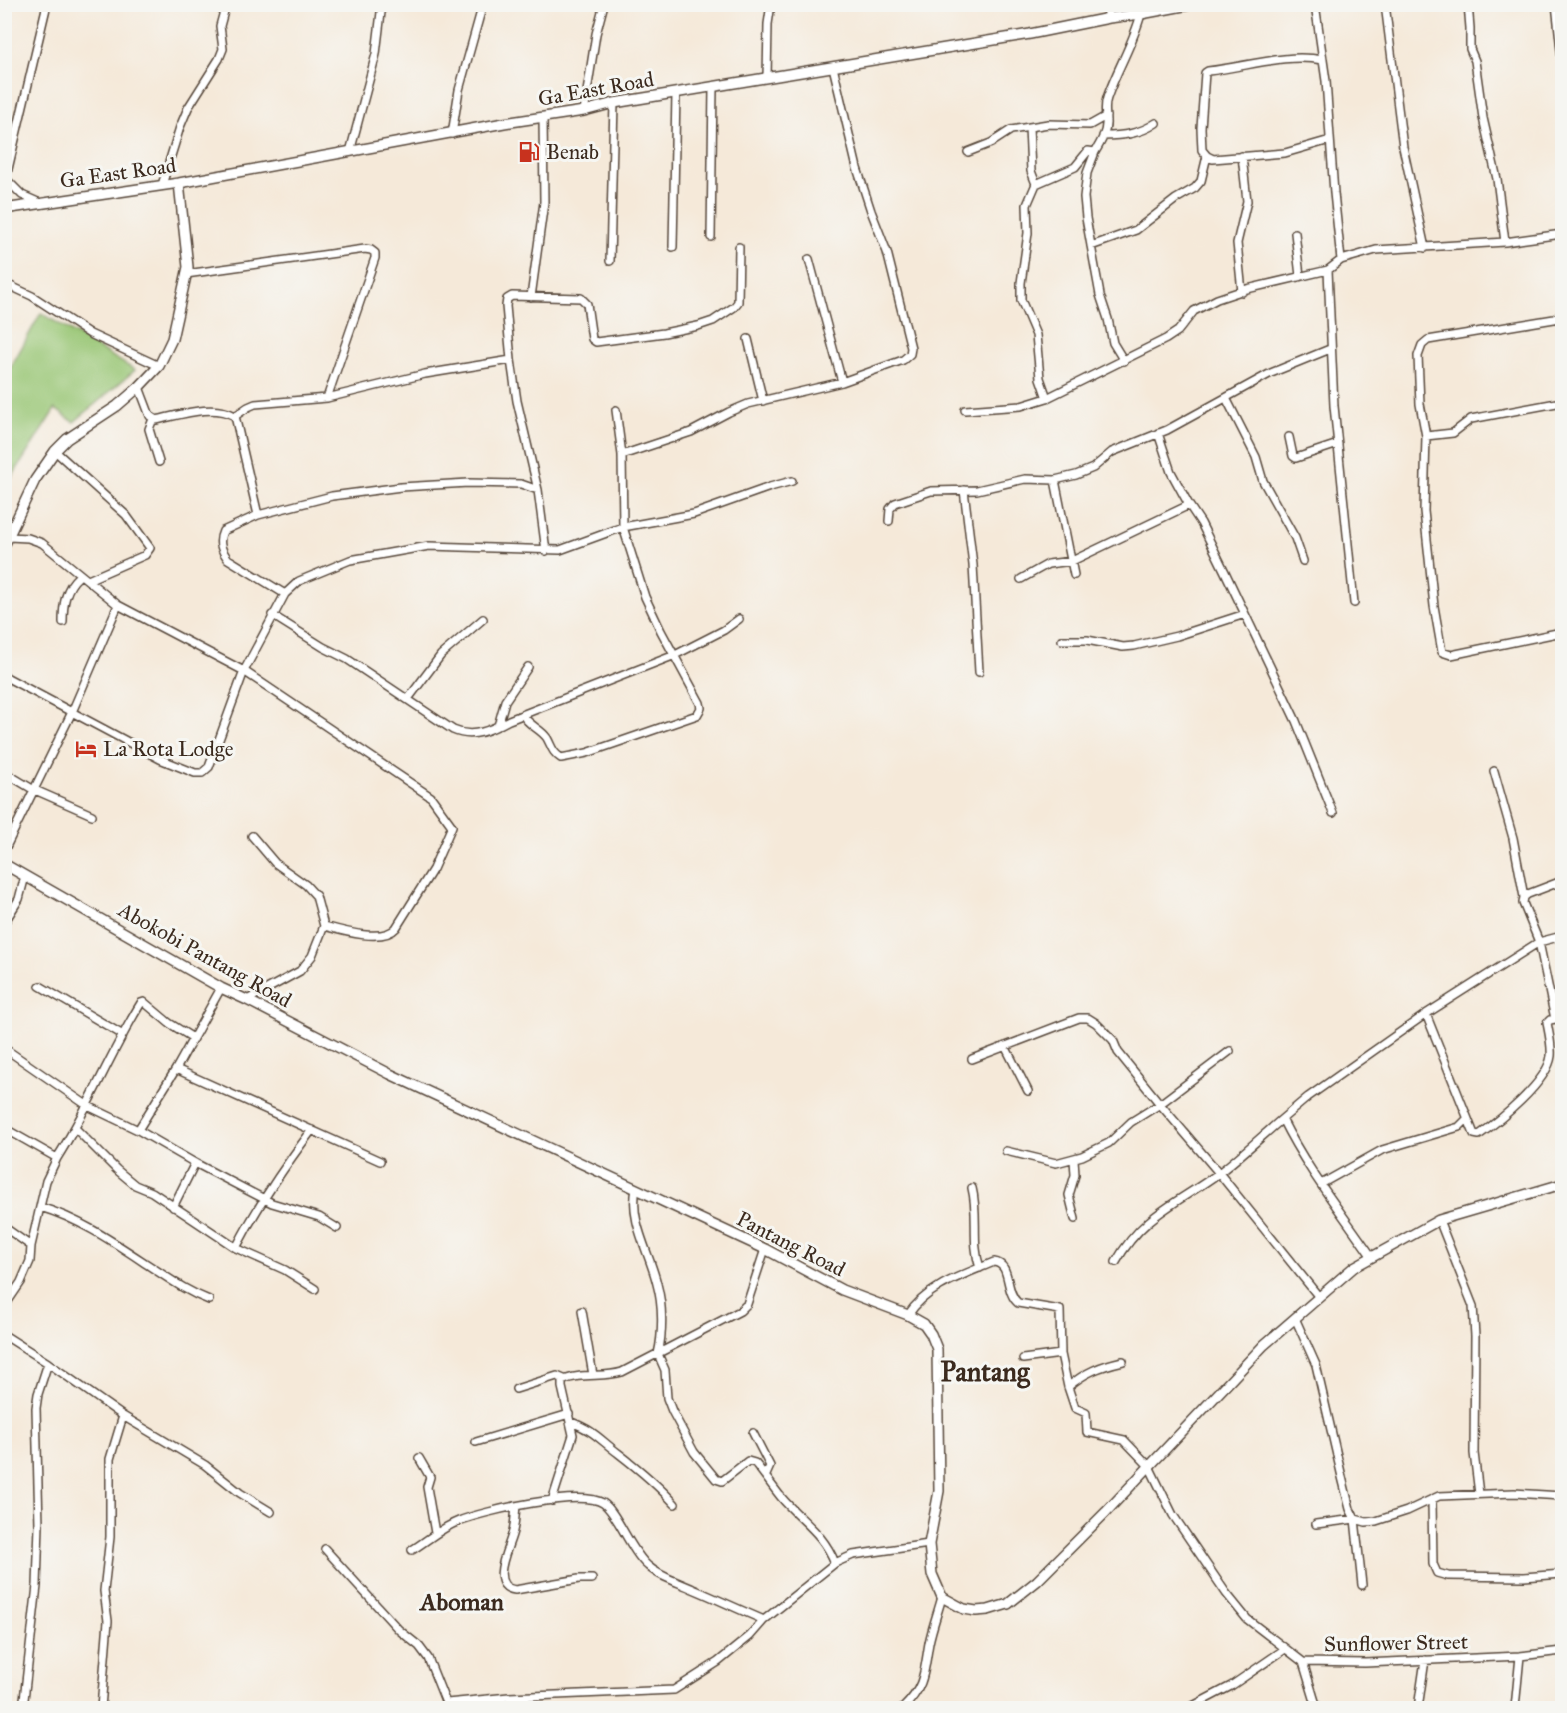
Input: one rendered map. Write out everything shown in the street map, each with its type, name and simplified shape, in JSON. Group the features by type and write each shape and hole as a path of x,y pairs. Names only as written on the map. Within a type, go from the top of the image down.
{"street":[{"path":"40,203 22,195 5,182 47,4"},
{"path":"162,184 188,108 223,49 220,26 226,4"},
{"path":"350,152 376,54 382,4"},
{"path":"452,134 459,90 483,4"},
{"path":"584,111 596,34 604,4"},
{"path":"767,78 768,24 771,4"},
{"path":"1106,4 1109,18"},
{"path":"1315,4 1323,60 1341,260"},
{"path":"1385,4 1403,147 1425,248"},
{"path":"1467,4 1470,50 1475,61 1505,242"},
{"path":"1556,4 1563,60"},
{"name":"Ga East Road","path":"4,209 179,183 584,111 614,103 1030,34 1187,5"},
{"path":"1124,361 1113,343 1095,274 1084,197 1088,168 1103,136 1106,116 1104,107 1129,50 1141,14"},
{"path":"1323,60 1306,57 1284,58 1205,73 1201,128 1202,150 1213,159 1285,153 1330,140"},
{"path":"622,455 683,435 748,404 842,382 903,360 909,354 911,348 887,252 857,168 833,67"},
{"path":"711,237 713,87"},
{"path":"673,247 676,93"},
{"path":"610,261 614,103"},
{"path":"968,152 1011,130 1048,124 1090,125 1106,116"},
{"path":"531,297 544,202 543,117"},
{"path":"1103,136 1140,132 1156,123"},
{"path":"1029,127 1031,171 1036,184 1027,205 1028,233 1021,300 1036,335 1040,378 1047,398"},
{"path":"1036,184 1075,167 1088,151 1095,152"},
{"path":"1091,246 1136,230 1176,199 1195,188 1201,181 1207,156"},
{"path":"1242,156 1246,211 1237,243 1242,292"},
{"path":"4,546 35,480 55,451 67,439 117,406 159,366 172,339 188,267 179,183"},
{"path":"1295,233 1300,276"},
{"path":"965,410 1021,406 1047,398 1124,361 1178,331 1194,311 1217,299 1247,289 1328,270 1341,260 1376,250 1505,242 1563,234"},
{"path":"546,551 538,490 517,401 511,360 507,299 512,296 581,298 585,300 592,339 596,342 698,326 723,316 738,303 739,247"},
{"path":"186,274 365,249 375,252 375,258 327,398"},
{"path":"809,259 842,382"},
{"path":"1328,270 1330,349 1354,603"},
{"path":"4,283 32,296 90,334 159,366"},
{"path":"1563,315 1554,319 1428,340 1422,345 1418,356 1420,404 1426,436 1424,511 1434,606 1442,652 1450,655 1563,632"},
{"path":"748,339 764,401"},
{"path":"890,521 890,509 895,503 931,491 977,490 1025,479 1055,480 1076,476 1093,468 1112,452 1158,433 1271,373 1330,349"},
{"path":"235,416 255,404 327,398 424,374 511,360"},
{"path":"139,387 150,416 156,420 192,412 229,412 235,416 258,515"},
{"path":"1226,398 1256,457 1263,481 1295,537 1304,561"},
{"path":"1426,436 1453,433 1471,420 1563,402"},
{"path":"523,715 528,723 547,738 553,753 561,758 587,753 697,715 701,708 700,702 645,597 623,527 622,455 616,410"},
{"path":"153,419 149,429 159,462"},
{"path":"1158,433 1170,472 1201,523 1245,614 1296,721 1333,813"},
{"path":"1289,437 1293,456 1296,458 1338,444"},
{"path":"55,451 126,515 150,548 145,555 85,578 79,576 75,579 65,596 63,622"},
{"path":"1055,480 1074,575"},
{"path":"4,676 160,759 195,773 202,773 209,766 244,671 272,615 285,594 298,581 350,560 429,546 546,551 567,549 623,527 694,514 792,481"},
{"path":"285,594 228,559 219,539 223,531 258,515 332,496 401,487 468,483 520,484 538,490"},
{"path":"964,490 973,565 979,672"},
{"path":"1022,579 1047,564 1071,561 1189,505"},
{"path":"9,537 28,538 42,543 118,605 244,671 431,796 452,826 433,869 392,933 384,935 348,933 324,926"},
{"path":"4,850 72,712 118,605"},
{"path":"1062,640 1087,640 1122,647 1134,646 1177,636 1245,614"},
{"path":"272,615 347,659 460,734 469,735 489,730 675,655 724,630 739,619"},
{"path":"408,699 441,655 483,619"},
{"path":"498,726 505,701 528,667"},
{"path":"1426,1014 1467,1119 1474,1134 1479,1135 1510,1112 1532,1088 1551,1056 1547,1023 1550,1020 1559,1020 1539,942 1523,903 1524,897 1513,838 1494,771"},
{"path":"4,772 34,790 92,815"},
{"path":"247,1000 300,971 312,956 324,926 316,896 306,885 275,863 252,836"},
{"name":"Abokobi Pantang Road","path":"4,864 221,988 390,1074"},
{"path":"4,923 19,899 26,876"},
{"path":"1524,897 1563,881"},
{"path":"1116,1262 1126,1244 1138,1230 1171,1204 1219,1173 1308,1097 1426,1014 1539,942 1563,936"},
{"path":"40,986 123,1035"},
{"path":"138,1130 176,1069 221,988"},
{"path":"4,1307 21,1282 30,1261 31,1246 46,1181 57,1158 76,1129 141,1003 144,1002 169,1023 193,1038"},
{"path":"972,1059 1079,1018 1088,1018 1103,1028 1113,1040 1118,1052 1319,1297"},
{"path":"1005,1046 1028,1090"},
{"path":"4,1048 88,1106 138,1130 195,1163 277,1205 320,1217 337,1228"},
{"path":"1006,1151 1056,1163 1074,1159 1109,1143 1131,1122 1160,1104 1230,1051"},
{"path":"176,1069 380,1161"},
{"name":"Pantang Road","path":"390,1074 765,1250 842,1290 908,1315 924,1324 937,1348 939,1491 929,1544 932,1574 942,1597"},
{"path":"1282,1119 1321,1184 1372,1257"},
{"path":"1321,1184 1382,1150 1459,1127 1467,1119"},
{"path":"4,1128 57,1158"},
{"path":"76,1129 135,1185 152,1192 236,1248 285,1270 315,1289"},
{"path":"236,1248 294,1154 312,1130"},
{"path":"1074,1159 1075,1175 1068,1195 1075,1219"},
{"path":"173,1207 195,1163"},
{"path":"903,1708 914,1698 922,1684 929,1643 942,1597 964,1609 976,1611 1008,1604 1044,1574 1264,1345 1354,1267 1439,1220 1563,1184"},
{"path":"972,1188 976,1210 975,1251 980,1268"},
{"path":"636,1189 634,1210 659,1293 661,1342 658,1354 665,1370 667,1398 672,1411 694,1452 716,1479 722,1481 752,1461 830,1551 835,1563"},
{"path":"40,1207 64,1214 84,1225 146,1263 170,1281 209,1300"},
{"path":"1439,1220 1473,1306 1474,1452 1479,1494"},
{"path":"4,1227 31,1246"},
{"path":"516,1389 557,1376 564,1379 622,1372 740,1311 747,1304 765,1250"},
{"path":"908,1315 922,1297 939,1286 994,1262 1000,1263 1006,1271 1009,1290 1018,1304 1060,1310 1061,1354 1068,1387"},
{"path":"582,1311 593,1375"},
{"path":"1295,1318 1316,1365 1347,1498 1355,1519 1362,1585"},
{"path":"4,1335 123,1416 205,1465 240,1493 271,1512"},
{"path":"1023,1359 1061,1354"},
{"path":"1068,1387 1081,1375 1100,1366 1123,1361"},
{"path":"23,1708 37,1575 39,1515 36,1408 48,1363"},
{"path":"552,1501 573,1435 562,1387 564,1379"},
{"name":"Sunflower Street","path":"1068,1387 1075,1408 1086,1413 1088,1433 1124,1440 1149,1466 1173,1515 1226,1593 1247,1619 1303,1662 1365,1663 1520,1656 1563,1651"},
{"path":"101,1708 108,1621 104,1591 110,1538 110,1459 123,1416"},
{"path":"476,1442 570,1418 593,1431 619,1454 640,1468 675,1504"},
{"path":"753,1433 770,1466 766,1475"},
{"path":"419,1458 430,1477 427,1487 435,1533"},
{"path":"1316,1524 1355,1519 1366,1522 1376,1521 1439,1496 1514,1493 1563,1496"},
{"path":"412,1550 435,1533 459,1521 496,1509 552,1501 579,1499 600,1501 607,1506 634,1550 647,1566 665,1577 764,1620"},
{"path":"1432,1500 1433,1564 1437,1573 1448,1576 1563,1574"},
{"path":"516,1506 513,1532 503,1559 501,1579 506,1587 515,1590 579,1578 592,1578"},
{"path":"439,1708 509,1696 674,1690 718,1662 750,1636 764,1620 835,1563 854,1555 929,1544"},
{"path":"325,1549 399,1630 419,1646 428,1658 447,1706"},
{"path":"1189,1708 1231,1686 1286,1649"},
{"path":"1515,1708 1520,1656"},
{"path":"1418,1708 1425,1660"},
{"path":"1303,1662 1317,1708"}],"green space":[{"path":"41,313 135,370 74,422 55,409 5,488 5,370 9,370"}],"place":[{"name":"Benab","path":"529,152"},
{"name":"La Rota Lodge","path":"86,749"}],"district":[{"name":"Pantang","path":"985,1371"},
{"name":"Aboman","path":"462,1602"}]}
